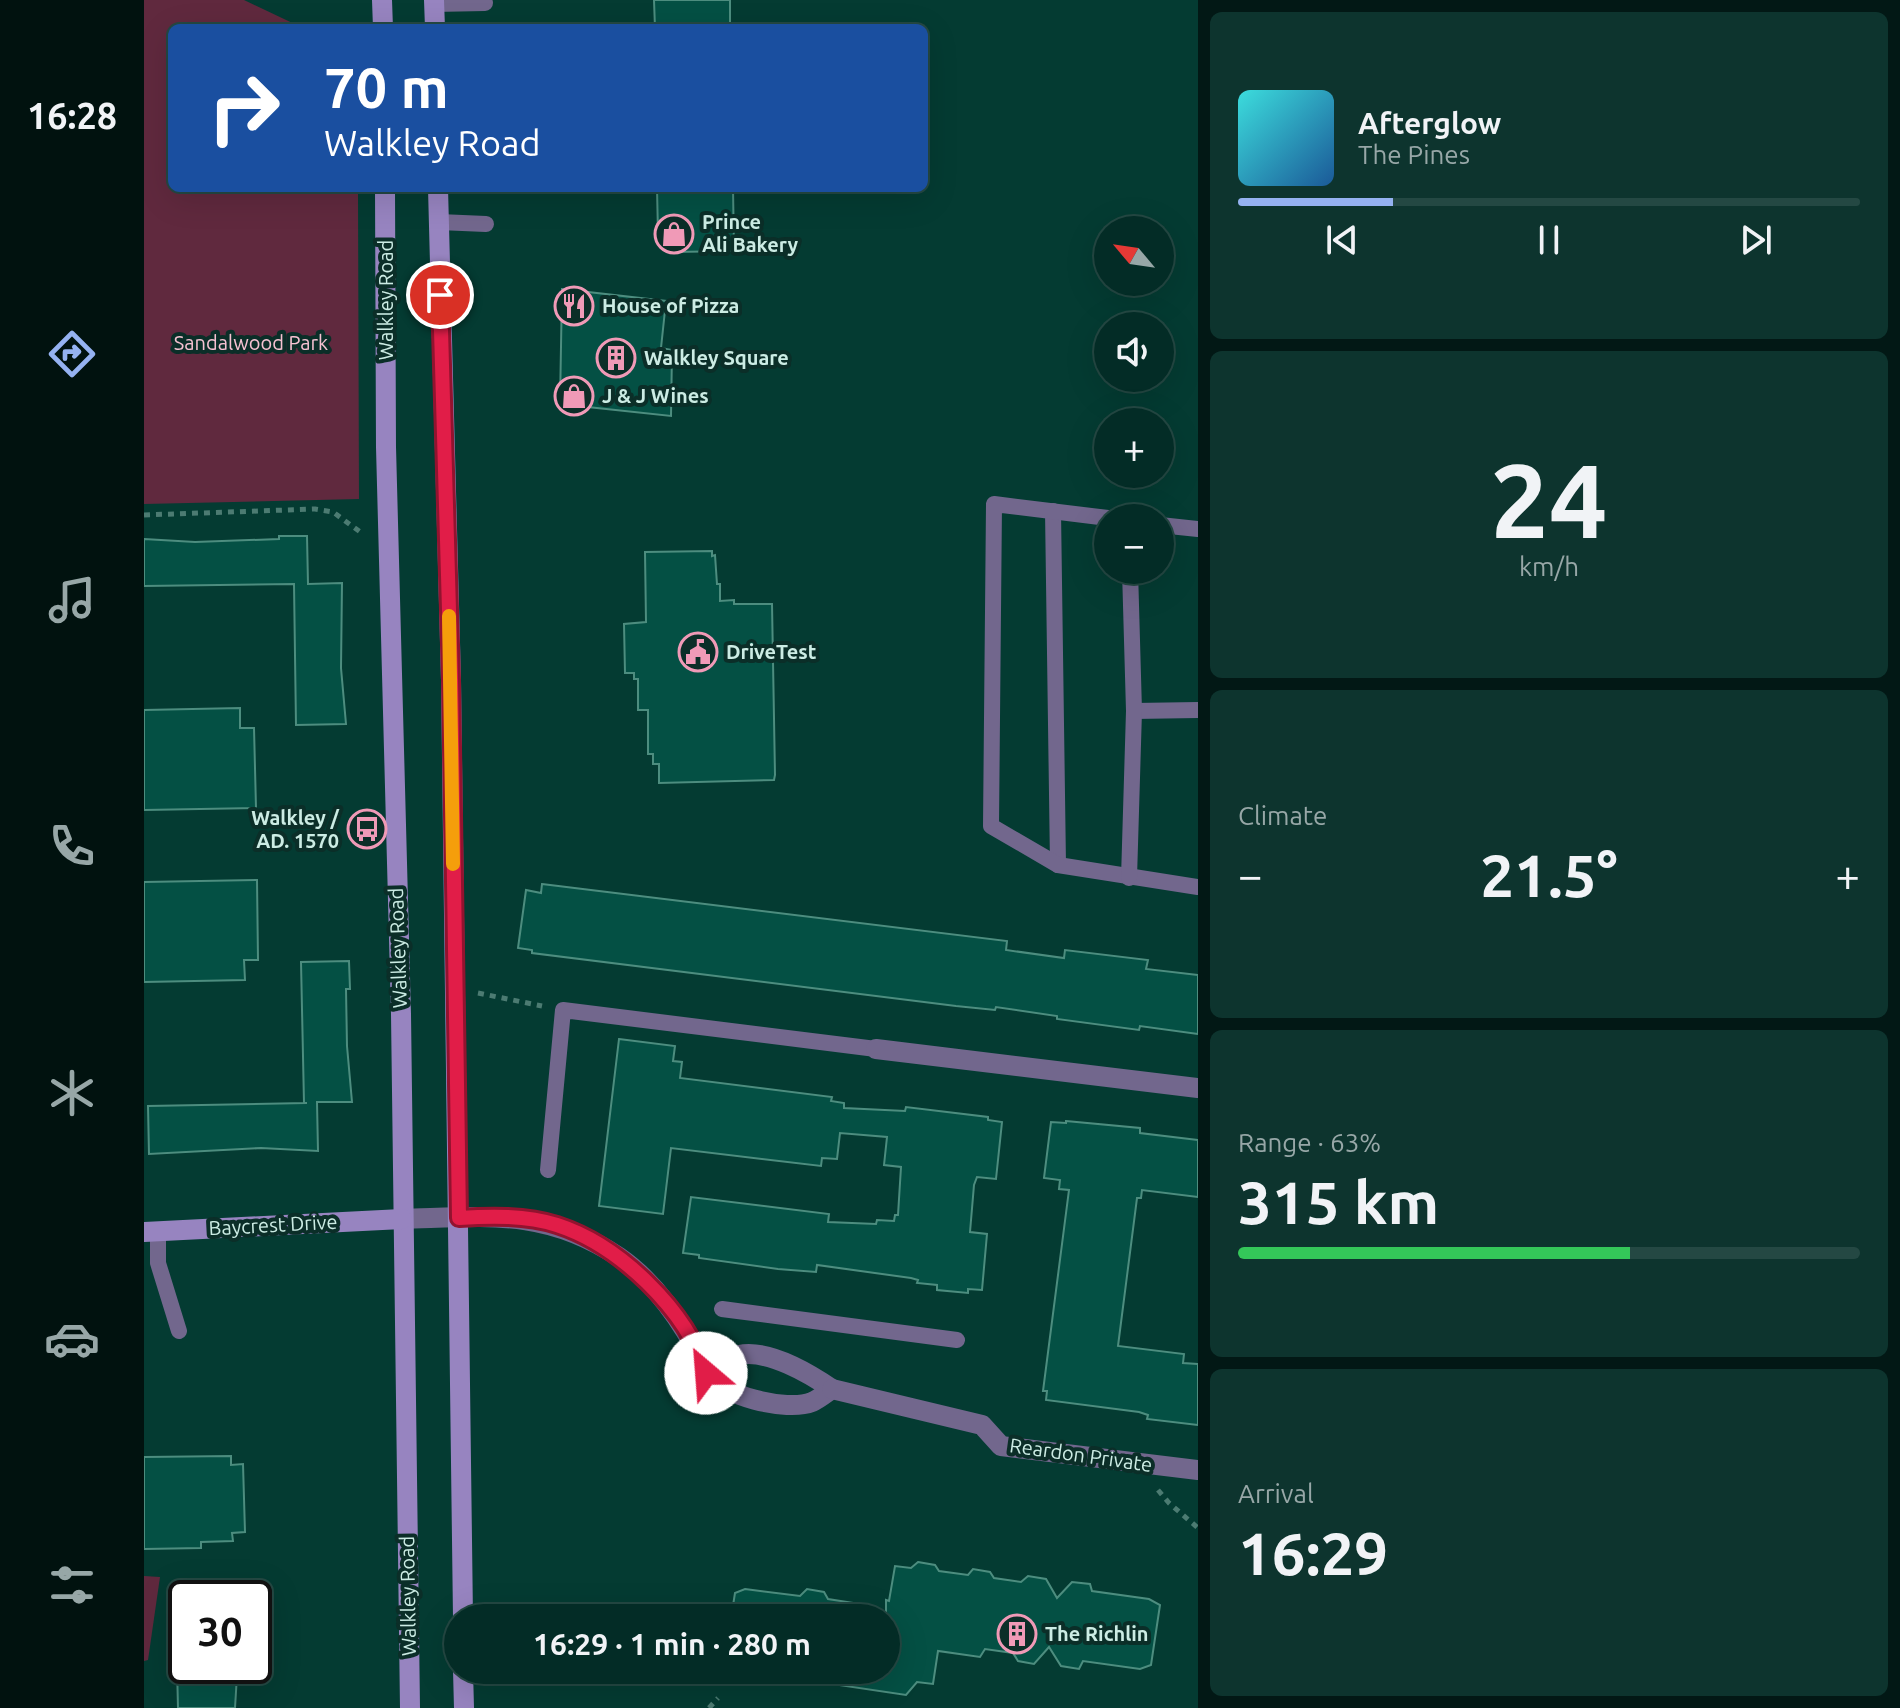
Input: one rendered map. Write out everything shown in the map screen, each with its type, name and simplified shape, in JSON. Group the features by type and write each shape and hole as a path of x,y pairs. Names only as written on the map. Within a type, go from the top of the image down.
{"main road":[{"path":"382,0 383,24"},
{"path":"434,2 435,24"},
{"name":"Walkley Road","path":"385,192 386,447 401,1014 410,1708"},
{"path":"438,192 451,680 463,1604"},
{"name":"Baycrest Drive","path":"151,1232 402,1219"},
{"path":"463,1684 464,1708"}],"street":[{"path":"876,1049 1198,1088"},
{"path":"402,1219 523,1218 558,1225 621,1258 667,1305 706,1373 733,1394 767,1403 810,1403 832,1389"},
{"name":"Reardon Private","path":"706,1373 739,1355 769,1358 795,1365 832,1389 982,1425 1001,1446 1198,1470"}],"lane":[{"path":"434,2 485,3"},
{"path":"439,222 486,224"},
{"path":"1094,516 994,504 991,826 1058,865 1198,887"},
{"path":"1053,511 1058,865"},
{"path":"1174,526 1198,529"},
{"path":"1129,878 1134,711 1130,584"},
{"path":"1134,711 1198,710"},
{"path":"548,1170 563,1010 876,1049"},
{"path":"151,1232 179,1331"},
{"path":"722,1309 957,1340"}],"path":[{"path":"144,515 315,509 333,512 363,534"},
{"path":"475,992 563,1010"},
{"path":"1137,1463 1169,1503 1198,1528"},
{"path":"709,1708 718,1698"}],"green space":[{"name":"Sandalwood Park","path":"144,0 244,0 295,24 168,24 168,192 358,192 359,499 144,504"},
{"path":"144,1576 160,1577 148,1660 144,1661"}],"building":[{"path":"654,0 730,0 730,24 655,24"},
{"path":"657,192 733,192 734,251 673,252 658,234"},
{"name":"Walkley Square","path":"562,289 666,301 661,348 672,350 671,416 560,404"},
{"path":"279,536 307,536 308,584 342,583 341,668 346,724 296,725 294,584 144,586 144,539 195,542 279,539"},
{"name":"DriveTest","path":"712,551 717,584 720,584 720,601 772,604 774,780 659,783 659,764 653,764 653,754 648,754 648,710 638,710 638,679 634,679 634,673 625,673 624,624 646,622 645,552"},
{"path":"240,708 240,728 254,728 256,808 144,810 144,710"},
{"path":"257,880 258,960 244,960 245,980 144,982 144,882"},
{"path":"542,884 1007,941 1006,950 1064,958 1065,950 1148,960 1146,969 1198,975 1198,1034 1140,1026 1139,1030 996,1007 995,1010 956,1006 532,953 532,950 518,948 526,890 541,893"},
{"path":"349,961 347,1046 352,1102 317,1102 318,1151 261,1148 149,1154 148,1106 307,1103 304,1103 301,962"},
{"path":"619,1039 675,1046 673,1061 682,1062 680,1078 832,1097 831,1101 844,1103 844,1108 905,1111 906,1107 988,1117 988,1120 1002,1122 996,1179 977,1177 974,1185 970,1232 987,1234 982,1290 968,1289 968,1293 937,1290 937,1285 917,1283 918,1280 911,1278 817,1265 816,1272 778,1269 683,1253 691,1197 829,1214 828,1222 876,1224 877,1220 894,1221 895,1215 898,1215 901,1167 884,1165 887,1137 840,1133 837,1159 822,1158 821,1166 671,1148 663,1214 599,1206"},
{"path":"1051,1122 1140,1128 1140,1133 1198,1140 1198,1197 1142,1190 1141,1198 1137,1198 1118,1346 1184,1354 1183,1363 1198,1364 1198,1425 1147,1419 1148,1415 1139,1412 1046,1400 1047,1391 1043,1391 1069,1190 1059,1189 1060,1180 1044,1178"},
{"path":"231,1456 231,1465 243,1464 245,1532 232,1533 233,1541 201,1542 201,1548 144,1549 144,1457"},
{"name":"The Richlin","path":"918,1562 935,1565 939,1571 968,1575 973,1569 990,1572 994,1578 1021,1582 1028,1576 1046,1579 1057,1598 1072,1582 1090,1584 1092,1591 1149,1599 1160,1605 1151,1665 1140,1669 1083,1661 1079,1669 1061,1666 1049,1647 1034,1664 1018,1661 1013,1653 985,1649 980,1657 938,1651 933,1684 917,1682 906,1695 832,1684 900,1684 900,1604 886,1604 886,1600 889,1601 895,1566 911,1568"},
{"path":"745,1589 800,1596 807,1589 824,1592 828,1599 854,1604 733,1604 735,1593"},
{"path":"177,1684 236,1684 235,1708 178,1708"}],"slow traffic":[{"path":"449,616 453,864"}],"place":[{"name":"Prince Ali Bakery","path":"674,234"},
{"name":"House of Pizza","path":"574,306"},
{"name":"Walkley Square","path":"616,358"},
{"name":"J & J Wines","path":"574,396"},
{"name":"DriveTest","path":"698,652"},
{"name":"Walkley / AD. 1570","path":"367,829"},
{"name":"The Richlin","path":"1017,1634"}],"route":[{"path":"440,295 451,680 459,1218 523,1218 558,1225 621,1258 667,1305 706,1373"}]}
